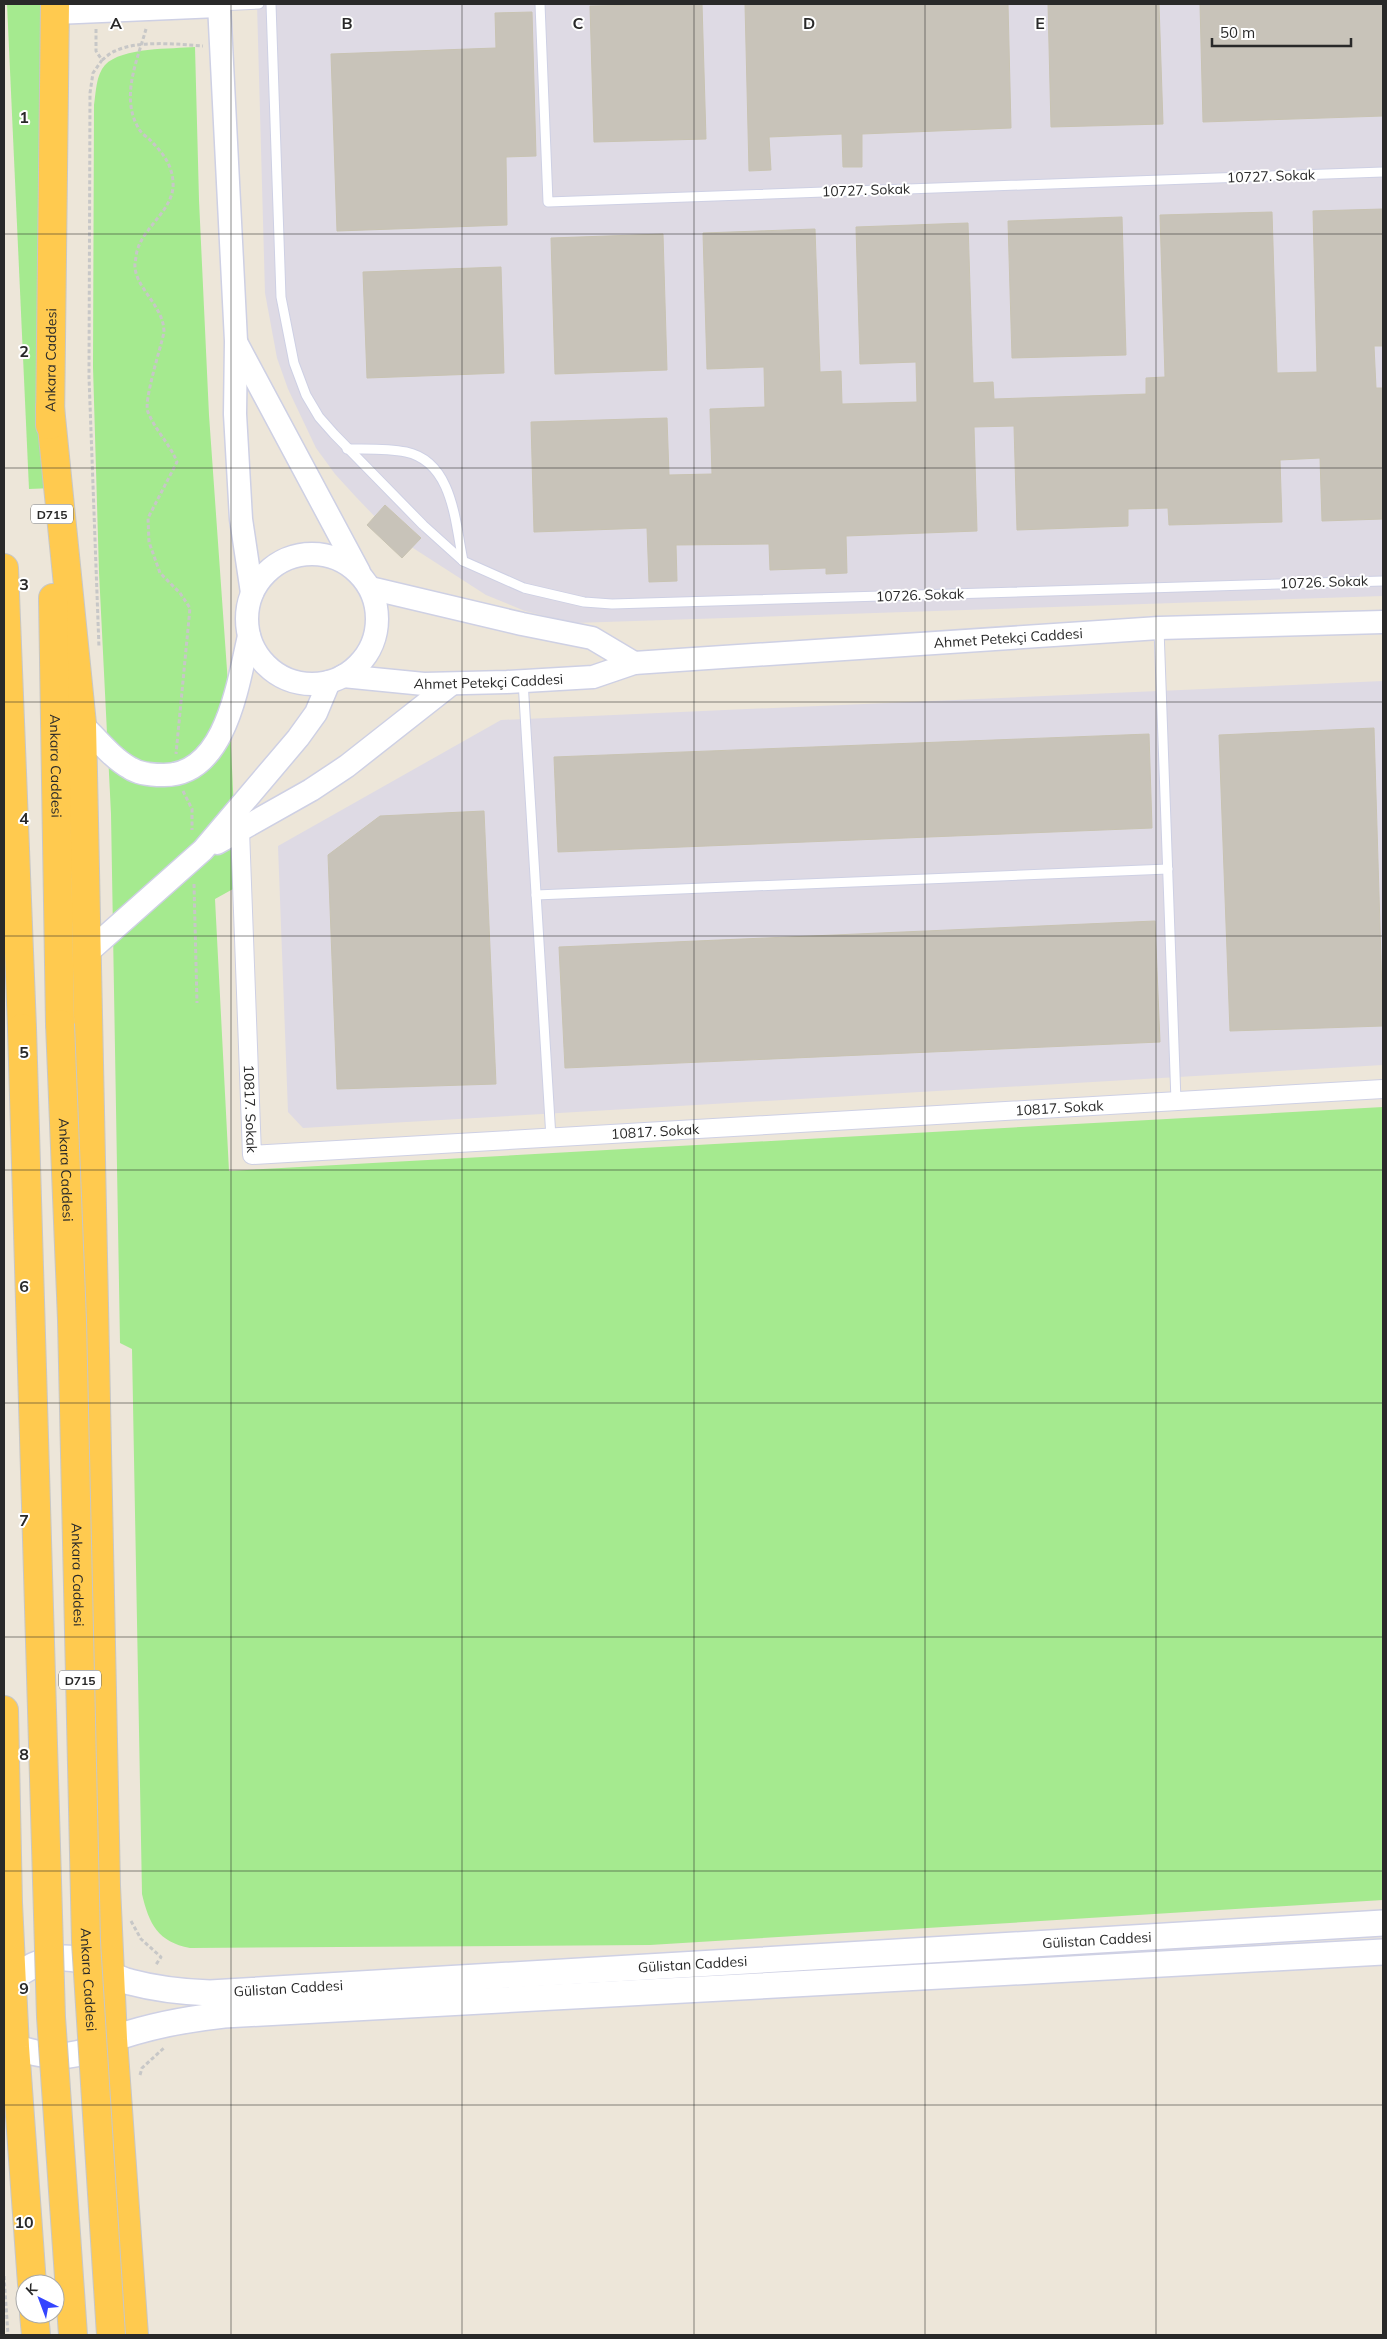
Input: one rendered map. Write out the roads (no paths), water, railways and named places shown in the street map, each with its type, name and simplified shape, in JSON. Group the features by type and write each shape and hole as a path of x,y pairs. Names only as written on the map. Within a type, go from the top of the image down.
{"highway":[{"name":"Ankara Caddesi","path":"55,8 50,407 60,1024 72,1320 86,1942 111,2335"},
{"path":"50,407 82,724 106,1886 113,2039 134,2335"},
{"name":"D715","path":"4,568 22,1028 51,2017 73,2335"},
{"path":"4,1710 9,2045 31,2274"}],"main road":[{"name":"Gülistan Caddesi","path":"8,1981 36,1963 61,1958 75,1958 93,1965 110,1975 155,1988 210,1993 1383,1923"},
{"name":"Gülistan Caddesi","path":"9,2045 44,2055 71,2056 98,2047 113,2039 178,2022 224,2015 1383,1952"}],"street":[{"path":"55,8 151,9 218,5 236,341 235,414 241,520 252,593"},
{"path":"87,953 198,855 302,732 316,713 336,679 365,657 372,644 378,616 366,582 236,341"},
{"path":"82,724 131,769 152,775 176,775 195,764 213,749 223,730 234,700 249,636 248,607 252,593 259,580 275,565 295,556 309,553 324,554 338,558 366,582 522,624 592,638 634,663"},
{"name":"Ahmet Petekçi Caddesi","path":"336,679 450,685 593,677 634,663 1159,628 1383,622"},
{"path":"249,636 254,650 263,662 286,679 315,684 336,679"},
{"path":"198,855 311,790 348,766 450,685"},
{"name":"10817. Sokak","path":"240,830 252,1155 1383,1089"}],"lane":[{"path":"218,5 259,4"},
{"name":"10726. Sokak","path":"271,4 279,264 285,324 294,363 306,395 319,418 347,449 430,532 464,561 533,591 584,602 612,604 1383,580"},
{"name":"10727. Sokak","path":"540,4 548,202 1383,172"},
{"path":"347,449 385,449 407,452 429,462 442,478 445,486 464,561"},
{"path":"1159,628 1176,1101"},
{"path":"523,681 552,1138"},
{"path":"536,895 1168,869"}]}
